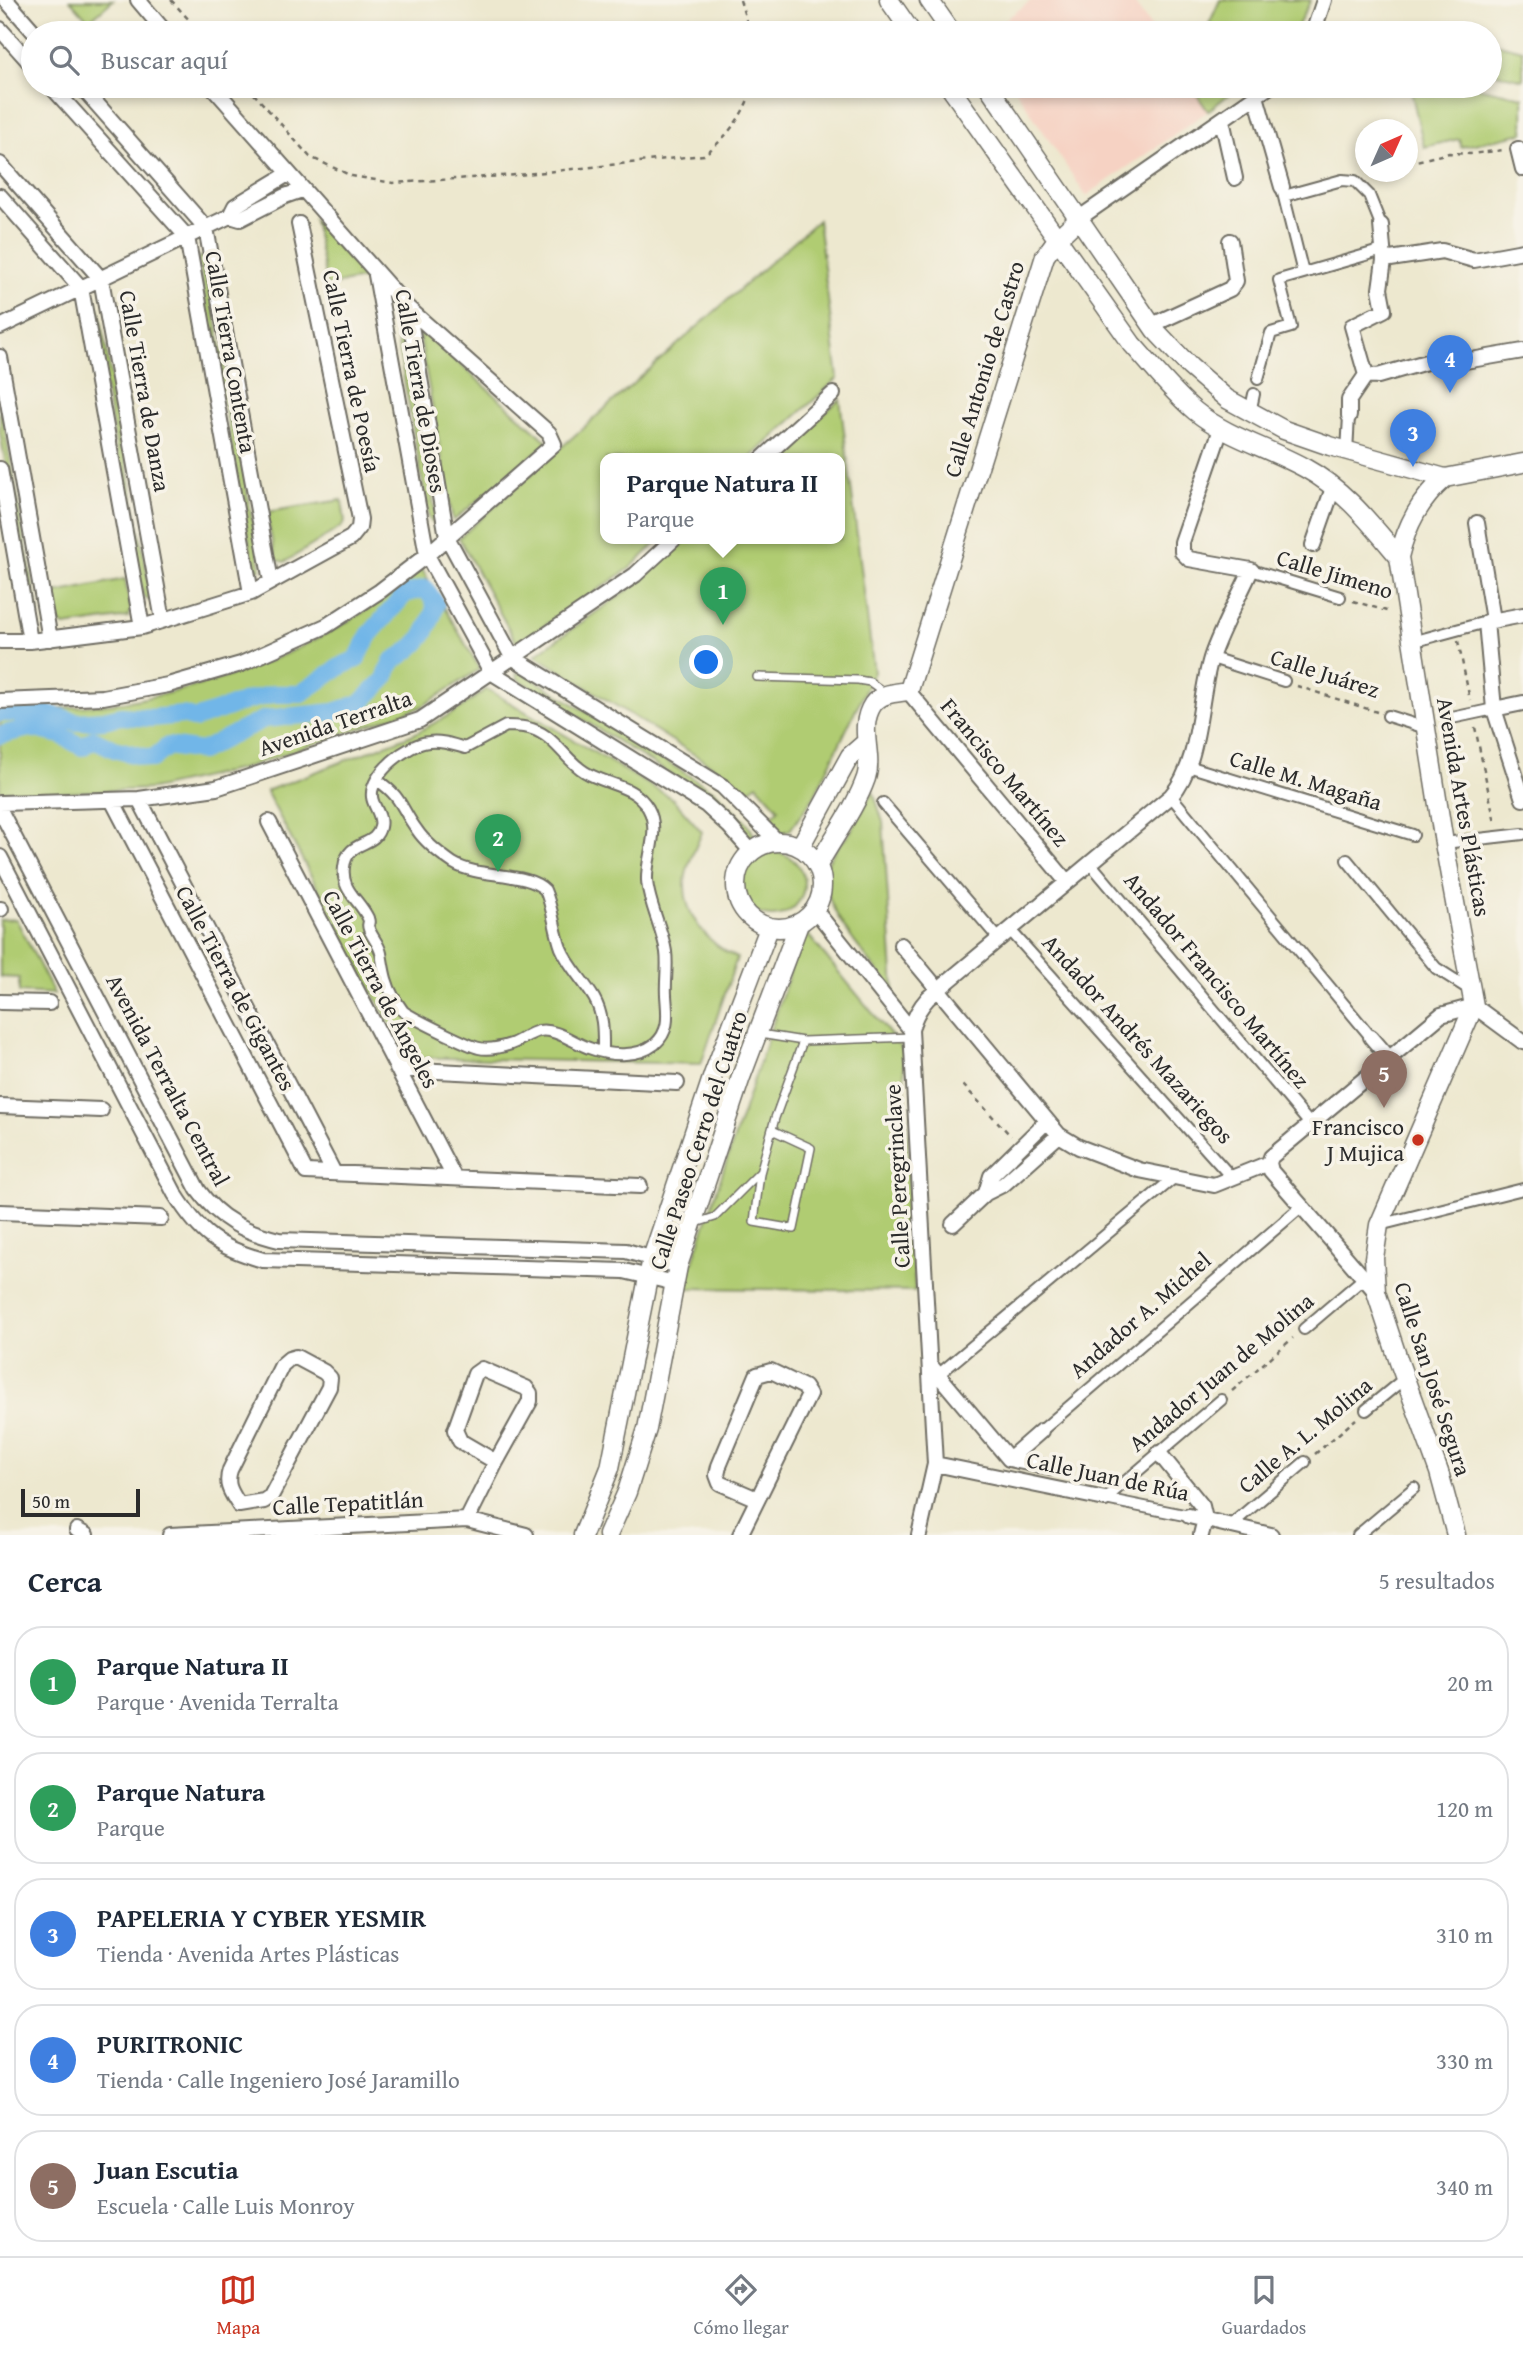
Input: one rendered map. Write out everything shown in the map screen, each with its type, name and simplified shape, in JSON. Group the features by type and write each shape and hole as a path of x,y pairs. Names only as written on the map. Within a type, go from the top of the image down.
{"street":[{"path":"6,0 24,21"},
{"path":"138,0 156,21"},
{"path":"889,0 904,21"},
{"path":"929,0 944,21"},
{"path":"1317,21 1324,0"},
{"path":"0,29 21,53"},
{"name":"Calle Tierra Contenta","path":"62,98 187,237 251,593"},
{"name":"Calle Tierra Contenta","path":"92,98 206,228 271,581"},
{"path":"222,98 376,273"},
{"path":"958,98 1132,344 1194,410 1222,429 1307,469 1369,520 1399,556"},
{"path":"996,98 1152,325 1189,366 1227,399 1284,430 1347,452 1445,478 1523,463"},
{"name":"Calle Antonio de Castro","path":"908,691 1045,256 1058,238 1078,219 1253,98"},
{"path":"1257,98 1303,273"},
{"path":"1222,120 1235,178"},
{"path":"1518,149 1523,169"},
{"name":"Calle Tierra de Danza","path":"0,164 101,279 163,620"},
{"path":"0,327 230,216 235,206 288,174"},
{"path":"1283,191 1342,180 1355,181 1369,195 1381,225 1384,255 1380,289 1384,310 1352,326 1366,375"},
{"path":"230,216 240,219 302,190"},
{"name":"Calle Tierra de Danza","path":"0,196 81,288 142,627"},
{"name":"Calle Tierra de Poesía","path":"271,581 351,538 359,528 360,519 299,224"},
{"path":"1152,325 1230,289 1236,281 1230,241"},
{"path":"1258,379 1271,334 1291,327 1279,280 1384,255 1442,251 1474,260 1523,251"},
{"name":"Calle Tierra de Dioses","path":"376,273 408,307 447,537 512,657 722,786 778,842"},
{"name":"Calle Tierra de Dioses","path":"376,273 427,555 491,672 706,805 751,852"},
{"path":"0,701 103,697 168,685 241,664 326,626 380,592 427,555 554,444 549,433 408,307"},
{"path":"1366,375 1378,376 1440,358 1448,364 1523,351"},
{"path":"0,357 50,639"},
{"path":"1347,452 1349,400 1366,375"},
{"path":"769,453 833,394"},
{"path":"1250,413 1254,394"},
{"path":"912,1034 919,1008 938,990 1171,796 1181,784 1188,766 1212,658 1251,570 1189,559 1182,552 1182,542 1222,429"},
{"path":"0,469 30,641"},
{"name":"Avenida Artes Plásticas","path":"1445,478 1431,490 1415,513 1403,538 1399,556 1444,843 1473,999"},
{"path":"1313,545 1333,488"},
{"path":"1476,523 1490,621 1494,709 1523,799"},
{"name":"Avenida Terralta","path":"0,803 138,799 216,788 420,720 635,575 669,544"},
{"name":"Calle Jimeno","path":"1251,570 1340,597"},
{"path":"0,642 50,639 142,627 251,593 271,581"},
{"path":"1412,642 1523,615"},
{"name":"Calle Juárez","path":"1212,658 1284,681"},
{"path":"818,865 866,779 870,759 864,743 868,714 877,700 886,695 908,691"},
{"name":"Francisco Martínez","path":"908,691 1067,882"},
{"path":"1452,718 1523,704"},
{"name":"Calle Juárez","path":"1388,716 1426,728"},
{"path":"506,726 516,726 531,728 551,738 581,770 598,780 638,795 653,818 647,881 667,953 668,1022 660,1038 648,1048 635,1053 603,1052 551,1031 539,1031 512,1044 480,1049 461,1042 402,1010 384,978 381,951 369,929 368,919 349,894 345,883 347,854 354,846 374,838 380,830 381,821 372,798 372,789 377,779 389,763 406,750 427,741 465,748 506,726"},
{"path":"800,847 850,756 864,743"},
{"name":"Calle M. Magaña","path":"1188,766 1413,835"},
{"path":"377,779 401,801 415,828 426,841 453,863 486,874 530,880 545,890 566,961 594,997 600,1010 603,1022 603,1052"},
{"path":"1171,796 1389,1058"},
{"name":"Calle Tierra de Gigantes","path":"138,799 334,1173"},
{"name":"Calle Tierra de Gigantes","path":"112,800 306,1172 640,1186"},
{"name":"Andador Andrés Mazariegos","path":"883,803 1232,1178"},
{"name":"Avenida Terralta Central","path":"0,810 191,1178 215,1211 234,1225 257,1235 279,1240 626,1251 652,1258 677,1275"},
{"name":"Calle Tierra de Ángeles","path":"269,822 454,1178"},
{"path":"1444,843 1523,834"},
{"path":"778,842 800,847 818,865 822,880 822,896 815,910 799,924 784,929 769,928 754,921 743,910 736,895 736,879 741,864 751,852 764,844 778,842"},
{"name":"Avenida Terralta Central","path":"0,857 175,1194 209,1238 224,1247 263,1260 677,1275"},
{"path":"1347,860 1436,968 1523,1042"},
{"name":"Andador Francisco Martínez","path":"1090,863 1310,1124"},
{"path":"815,910 912,1034"},
{"name":"Calle Paseo Cerro del Cuatro","path":"608,1535 627,1492 647,1429 677,1275 692,1224 741,1077 799,924"},
{"name":"Calle Paseo Cerro del Cuatro","path":"583,1535 610,1468 652,1258 713,1075 769,928"},
{"path":"901,945 1059,1135 1079,1147 1139,1170 1214,1185 1269,1163"},
{"path":"1370,1285 1271,1171 1271,1157 1441,1015 1473,999"},
{"name":"Calle San José Segura","path":"1456,1535 1439,1472 1370,1285 1379,1226 1473,999"},
{"path":"0,1002 50,1003"},
{"name":"Calle Peregrinclave","path":"912,1034 935,1371 935,1464 919,1535"},
{"path":"397,1069 677,1083"},
{"path":"713,1075 741,1077"},
{"path":"0,1106 101,1110"},
{"path":"986,1193 991,1176 1047,1121"},
{"path":"953,1224 986,1193 1004,1184 1059,1135"},
{"path":"1051,1468 1009,1459 935,1371 1175,1177"},
{"path":"1379,1226 1523,1189"},
{"name":"Andador A. Michel","path":"1009,1459 1302,1206"},
{"path":"0,1212 161,1218"},
{"path":"372,1244 373,1264"},
{"name":"Andador Juan de Molina","path":"1304,1329 1370,1285"},
{"path":"235,1530 239,1505 228,1488 230,1470 282,1365 296,1357 324,1372 330,1378 329,1387 271,1496 264,1501 239,1505"},
{"path":"467,1520 530,1401 530,1392 514,1382 482,1369 475,1374 455,1430 460,1441 496,1462"},
{"path":"740,1535 808,1395 804,1387 771,1371 757,1375 717,1475 720,1483 757,1499"},
{"name":"Calle A. L. Molina","path":"1366,1410 1405,1378"},
{"name":"Andador Juan de Molina","path":"1105,1499 1221,1400"},
{"path":"1159,1453 1202,1506 1205,1519 1201,1535"},
{"name":"Calle A. L. Molina","path":"1232,1524 1306,1462"},
{"name":"Calle Juan de Rúa","path":"935,1464 1232,1524 1271,1535"},
{"path":"1358,1535 1414,1488"},
{"name":"Calle Tepatitlán","path":"170,1535 235,1530 379,1530 467,1520 526,1535"}],"lane":[{"path":"757,677 858,680 870,682 886,695"},
{"path":"757,1034 803,1041 912,1034"},
{"path":"772,1130 811,1149 794,1229 754,1222 760,1173 772,1130 803,1041"},
{"path":"692,1224 715,1217 760,1173"}],"path":[{"path":"172,0 190,21"},
{"path":"740,0 746,21"},
{"path":"258,98 310,157 352,176 393,183 517,175 704,155 723,141 740,115 747,98"},
{"path":"1418,161 1450,153 1469,154 1518,149"},
{"name":"Calle Jimeno","path":"1340,597 1408,617"},
{"path":"1456,630 1498,837"},
{"name":"Calle Juárez","path":"1284,681 1388,716"},
{"path":"963,1085 1021,1147"},
{"name":"Andador Juan de Molina","path":"1221,1400 1304,1329"},
{"name":"Calle A. L. Molina","path":"1306,1462 1366,1410"}],"shaded area":[{"path":"1032,0 1132,0 1147,21 1003,21"},
{"path":"1021,98 1199,98 1208,111 1086,196"}],"green space":[{"path":"70,0 113,0 89,21"},
{"path":"1220,0 1311,0 1300,21 1210,21"},
{"path":"1502,45 1523,50 1523,80 1502,75"},
{"path":"1502,92 1523,97 1523,133 1461,147 1459,139 1424,147 1413,98 1502,98"},
{"path":"1199,98 1224,98 1208,111"},
{"path":"314,220 366,278 327,286"},
{"path":"818,220 838,378 756,453 600,453 600,544 656,544 629,569 517,644 459,538"},
{"path":"200,256 205,259 261,568 258,571 254,569 198,259"},
{"path":"395,300 436,516 435,524 429,519 391,305"},
{"path":"94,305 99,309 151,595 148,600 143,595 91,309"},
{"path":"418,327 548,442 453,521"},
{"path":"840,399 874,672 814,797 790,830 783,833 768,819 779,809 757,784 745,793 727,775 535,655 638,583 681,544 845,544 845,453 782,453"},
{"path":"0,402 38,613 36,617 32,613 0,432"},
{"path":"342,500 345,522 341,527 285,562 276,560 266,512"},
{"path":"422,569 480,669 421,707 241,769 152,789 0,795 0,710 123,702 184,689 244,671 330,632 374,605"},
{"path":"125,579 131,610 128,617 65,626 59,623 50,594"},
{"path":"522,672 717,793 748,824 755,837 752,840 713,801 518,679 516,673"},
{"path":"487,689 673,799 702,832 685,878 689,908 708,937 737,958 701,1064 407,1057 266,791 414,734 455,712"},
{"path":"873,791 883,822 894,991 847,932 829,897 825,881 831,856 852,829"},
{"path":"766,852 778,852 795,861 802,872 802,896 795,907 778,916 766,916 754,911 745,902 740,890 740,878 745,866 754,857"},
{"path":"16,919 54,994 19,992 19,978 0,977 0,920"},
{"path":"804,930 903,1050 915,1291 684,1288"}],"waterway":[{"path":"0,713 46,713 77,722 121,716 151,718 183,715 195,719 273,694 300,694 341,666 357,659 369,635 405,594 425,588 436,604 430,623 421,638 392,661 385,679 361,703 334,712 264,719 201,751 168,746 152,759 114,749 94,739 82,747 61,735 30,728 0,735"}],"place":[{"name":"PURITRONIC","path":"1450,393"},
{"name":"PAPELERIA Y CYBER YESMIR","path":"1413,467"},
{"name":"Parque Natura II","path":"723,625"},
{"name":"Parque Natura","path":"498,872"},
{"name":"Juan Escutia","path":"1384,1108"},
{"name":"Francisco J Mujica","path":"1418,1140"}]}
